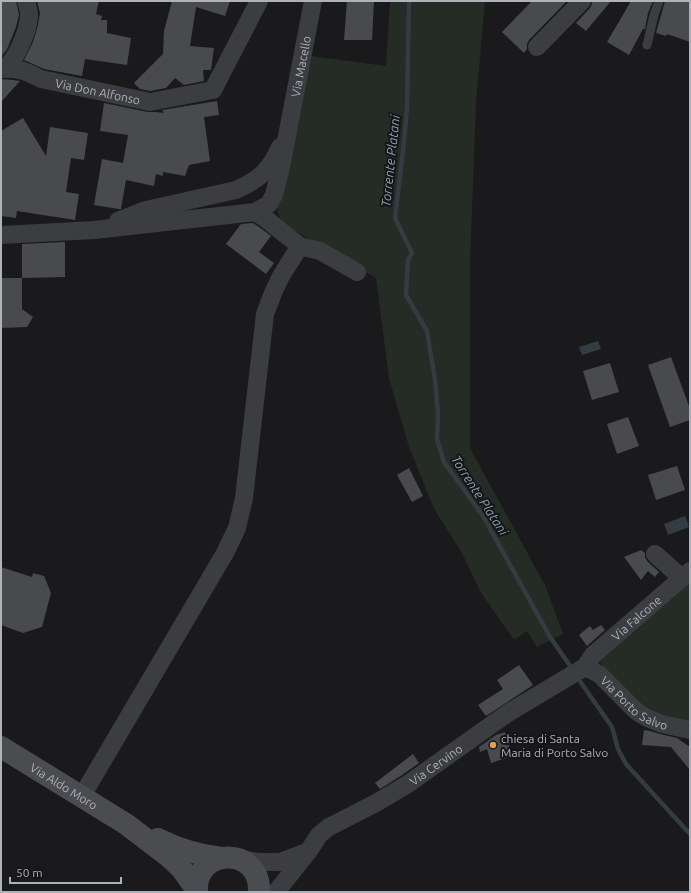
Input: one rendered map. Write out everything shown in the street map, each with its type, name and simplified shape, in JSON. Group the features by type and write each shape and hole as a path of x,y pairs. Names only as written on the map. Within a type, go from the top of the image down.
{"street":[{"name":"Via Don Alfonso","path":"2,69 11,62 24,36 29,16 26,1"},
{"name":"Via Don Alfonso","path":"2,69 14,68 28,72 41,79 150,102 213,90 259,1"},
{"name":"Via Macello","path":"288,132 313,1"},
{"path":"537,47 582,1"},
{"path":"179,212 248,185 262,176 274,161 288,132"},
{"path":"1,235 94,230 146,210 179,212 262,208 274,195 288,132"},
{"path":"248,185 257,191 262,208 273,216 282,232 300,246 320,251 357,272"},
{"path":"82,796 225,553 237,528 244,498 265,314 281,276 300,246"},
{"path":"655,554 686,575"},
{"name":"Via Falcone","path":"585,667 593,655 686,575"},
{"name":"Via Cervino","path":"276,892 308,852 319,835 329,827 376,803 408,784 508,713 585,667"},
{"name":"Via Porto Salvo","path":"585,667 599,674 636,711 647,718 662,724 690,730"},
{"name":"Via Aldo Moro","path":"1,747 126,824"},
{"path":"126,824 173,846 206,856 258,862 280,862 308,852"},
{"path":"126,824 168,856 181,868 197,891"},
{"path":"197,891 199,876 208,864 214,860 230,858 245,862 251,866 260,884 259,892"}],"lane":[{"path":"646,45 659,1"}],"shaded area":[{"path":"390,1 485,1 476,102 470,263 470,448 545,585 563,634 537,647 527,631 514,640 480,591 461,551 434,509 408,444 389,378 376,278 282,223 277,210 311,56 386,66"},
{"path":"598,341 601,349 582,355 579,347"},
{"path":"685,516 689,527 668,535 664,524"},
{"path":"690,578 690,725 660,717 631,701 597,658"}],"building":[{"path":"1,1 16,1 19,15 7,49 1,57"},
{"path":"37,1 99,1 96,14 102,16 101,20 107,20 107,33 131,38 127,65 85,59 82,76 44,69 24,60 33,42 38,25 40,13"},
{"path":"172,1 230,1 225,16 196,7 190,46 214,48 211,70 203,70 204,81 184,85 175,78 166,88 150,91 140,89 134,83 163,54 164,31"},
{"path":"347,1 374,1 372,40 344,40"},
{"path":"532,1 567,1 529,40 527,49 524,53 502,32"},
{"path":"592,1 611,1 586,31 576,23 590,8"},
{"path":"631,1 653,1 648,13 645,29 643,29 629,55 607,42"},
{"path":"665,1 690,1 690,42 667,34 666,36 656,33"},
{"path":"1,79 20,81 1,102"},
{"path":"217,101 219,115 204,117 210,161 189,165 185,176 163,172 163,176 156,174 154,186 126,180 121,209 94,205 102,159 123,163 128,135 100,131 104,103 148,112 164,113 162,110"},
{"path":"23,118 46,156 50,127 88,133 84,160 71,158 66,192 79,194 75,220 17,211 16,218 1,216 1,131"},
{"path":"253,223 271,236 259,252 274,263 266,274 226,244 241,224"},
{"path":"65,242 65,277 22,278 22,244"},
{"path":"1,278 22,278 22,309 33,317 27,327 1,328"},
{"path":"671,357 690,409 690,420 670,427 648,365"},
{"path":"610,363 619,392 592,400 583,371"},
{"path":"628,417 639,446 617,454 607,424"},
{"path":"677,466 685,490 656,500 648,475"},
{"path":"409,468 423,496 412,502 397,475"},
{"path":"641,550 645,553 645,558 648,562 659,572 655,577 648,571 641,580 624,557"},
{"path":"1,567 32,577 33,573 44,576 51,593 42,627 23,633 1,625"},
{"path":"601,625 605,630 587,646 579,635 590,626 593,630"},
{"path":"519,665 533,685 486,716 478,705 503,689 497,680"},
{"path":"644,730 677,738 690,747 690,770 671,747 642,745"},
{"name":"chiesa di Santa Maria di Porto Salvo","path":"505,732 512,756 491,763 487,749 480,752 479,747 496,735"},
{"path":"413,754 419,763 380,789 375,783"}],"waterway":[{"name":"Torrente Platani","path":"409,1 407,108 395,218 412,253 408,261 406,295 427,331 435,380 438,414 437,439 444,462 483,516 550,637 573,670"},
{"name":"Torrente Platani","path":"577,677 612,727 618,749 626,764 690,834"}],"place":[{"name":"chiesa di Santa Maria di Porto Salvo","path":"493,745"}]}
